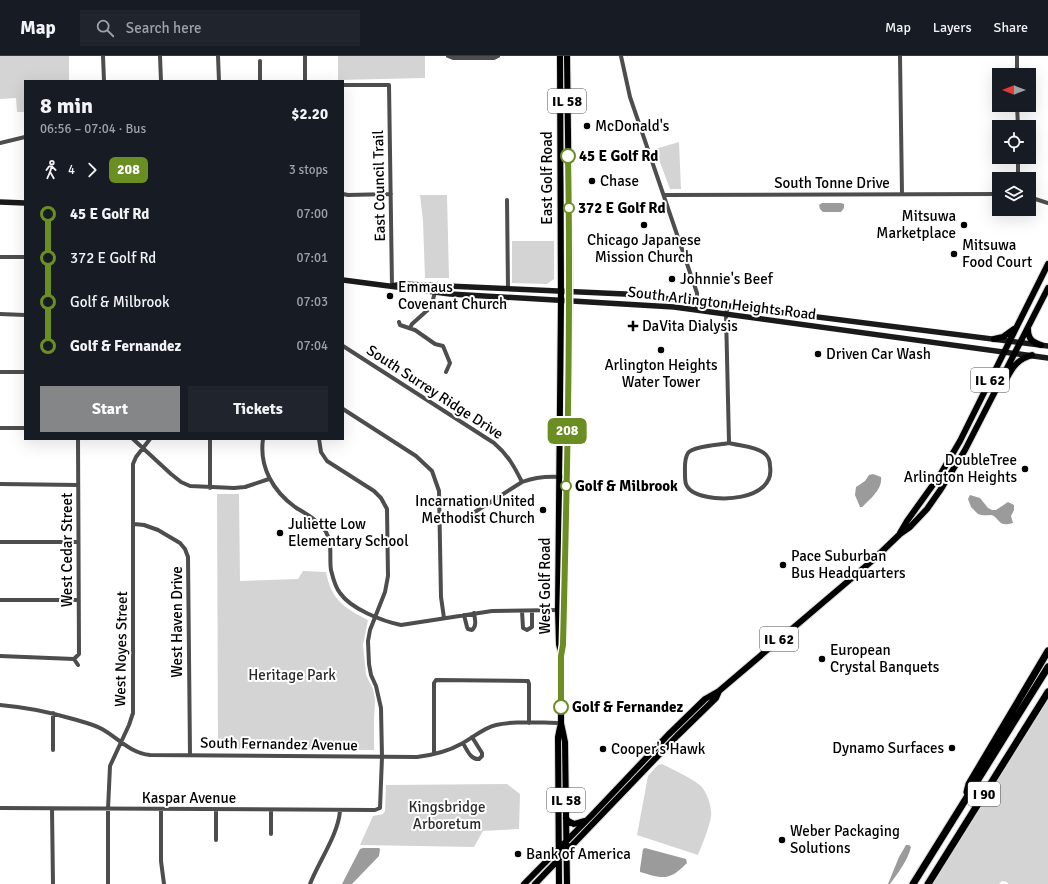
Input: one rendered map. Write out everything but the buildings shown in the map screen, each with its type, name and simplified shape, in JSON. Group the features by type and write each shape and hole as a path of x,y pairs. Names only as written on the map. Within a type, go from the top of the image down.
{"highway":[{"path":"966,798 969,784 1048,652"},
{"name":"I 90","path":"913,884 1048,667"},
{"name":"I 90","path":"928,884 1048,692"}],"main road":[{"name":"East Golf Road","path":"560,56 561,300"},
{"name":"East Golf Road","path":"567,56 570,300"},
{"path":"0,202 24,203"},
{"name":"IL 62","path":"900,534 907,521 940,475 960,441 1048,264"},
{"name":"South Arlington Heights Road","path":"344,280 434,292 674,307 1048,358"},
{"name":"South Arlington Heights Road","path":"392,286 402,284 616,293 994,338 1048,346"},
{"name":"IL 62","path":"524,884 668,734 706,699 719,691 873,560 900,534 910,527 927,509 965,450 1048,288"},
{"name":"West Golf Road","path":"561,300 558,476 561,610"},
{"name":"West Golf Road","path":"566,851 565,742 561,723 561,656 559,644 566,477 570,300"},
{"path":"994,338 1007,335 1018,325"},
{"path":"1028,326 1028,335 1030,338 1035,343 1041,345"},
{"path":"993,397 1001,388 1018,360 1032,356"},
{"name":"IL 62","path":"535,884 676,736 716,698 719,691"},
{"name":"West Golf Road","path":"558,849 558,737 561,723"},
{"path":"566,818 574,824 578,824 589,818"},
{"name":"IL 58","path":"558,849 559,884"},
{"name":"IL 58","path":"566,851 567,884"}],"street":[{"path":"103,56 104,80"},
{"path":"160,56 161,80"},
{"path":"218,56 219,80"},
{"path":"305,56 306,80"},
{"path":"448,56 453,58 494,58 498,56"},
{"path":"621,56 630,97 697,293 697,310"},
{"path":"900,56 902,194"},
{"path":"1017,56 1017,68"},
{"path":"260,61 260,80"},
{"name":"East Council Trail","path":"344,85 388,85 392,286"},
{"path":"0,143 24,137"},
{"path":"344,194 391,194"},
{"name":"South Tonne Drive","path":"664,195 992,194"},
{"path":"1036,199 1048,203"},
{"path":"507,200 508,288"},
{"path":"0,257 24,257"},
{"path":"410,328 412,324 431,307 434,292"},
{"path":"728,306 726,314 729,443"},
{"path":"0,314 24,315"},
{"path":"399,322 400,325 410,328 436,344 443,346 450,363 446,372"},
{"name":"South Surrey Ridge Drive","path":"344,347 494,443 504,451 522,482"},
{"path":"0,372 24,372"},
{"path":"344,410 416,456 432,471 439,491 441,597 444,618"},
{"path":"0,428 24,428"},
{"name":"West Cedar Street","path":"74,659 79,654 78,440"},
{"path":"134,440 181,482 190,486 234,488 245,487 269,479"},
{"name":"West Noyes Street","path":"108,884 108,809 110,766 129,725 133,708 133,464 136,457 149,440"},
{"path":"210,440 210,488"},
{"path":"263,440 262,454 269,479 280,494 318,523 325,531 329,538 331,547 331,570 335,585 340,594 350,604 388,622 401,625 492,611 561,610"},
{"path":"319,440 321,452 327,461 374,491 381,498 387,509 388,576 385,592 370,630 368,641 371,675 376,686 381,708 382,757"},
{"path":"729,443 760,451 767,455 771,471 768,482 759,490 739,498 715,498 701,495 690,490 685,482 685,461 690,451 698,448 729,443"},
{"path":"440,522 467,517 522,482 538,477 566,477"},
{"path":"0,484 78,485"},
{"name":"West Haven Drive","path":"134,524 144,524 180,542 185,549 188,558 190,755"},
{"path":"0,542 78,542"},
{"path":"0,600 79,600"},
{"path":"522,611 523,628 527,630 532,627 532,610"},
{"path":"464,615 468,629 472,630 475,627 474,613"},
{"path":"0,656 74,659 78,665"},
{"path":"434,754 434,683 436,680 528,681 530,684 529,723"},
{"name":"South Fernandez Avenue","path":"0,705 17,706 53,713 93,725 102,729 131,749 144,754 417,757 452,749 486,729 496,725 561,723"},
{"path":"53,713 53,750"},
{"path":"463,743 472,758 479,760 482,753 472,737"},
{"name":"Kaspar Avenue","path":"0,808 271,811 375,810 381,806 382,757"},
{"path":"52,809 53,884"},
{"path":"161,810 164,884"},
{"path":"216,810 216,840"},
{"path":"310,884 317,866 339,822 340,810"},
{"path":"271,811 271,834"}],"green space":[{"path":"0,56 69,56 69,80 24,80 24,112 17,112 16,98 0,99"},
{"path":"338,56 425,56 425,78 338,80"},
{"path":"679,142 681,189 670,189 655,149"},
{"path":"420,195 447,195 449,278 425,278 423,221"},
{"path":"512,241 554,241 554,279 547,284 512,283"},
{"name":"Heritage Park","path":"217,494 239,494 240,581 298,579 303,571 326,572 331,589 340,602 345,607 368,620 363,645 366,675 373,689 375,700 374,750 218,749"},
{"path":"1048,692 1048,884 1008,884 1007,882 1002,881 999,884 929,884"},
{"path":"662,764 701,786 709,800 711,808 710,821 706,836 698,855 637,835 648,776 658,765"},
{"name":"Kingsbridge Arboretum","path":"507,784 520,794 519,829 483,831 474,847 360,845 373,816 383,814 385,811 386,785"}],"shaded area":[{"path":"822,203 841,203 844,204 844,208 841,212 823,212 819,205"},
{"path":"873,474 881,477 880,486 872,497 862,507 860,507 855,495 856,487 865,481 869,475"},
{"path":"970,495 980,498 988,508 992,510 996,510 1008,502 1014,505 1014,510 1011,516 1013,523 1004,524 994,516 978,514 971,507 968,499"},
{"path":"906,845 911,847 908,857 890,884 888,884 899,857"},
{"path":"379,848 379,856 352,884 342,884 360,849"},
{"path":"645,848 686,859 687,863 671,876 666,877 640,872 643,849"}],"bus line":[{"name":"208","path":"561,707 561,656 563,645 569,380 570,253 568,156"}],"place":[{"name":"McDonald's","path":"587,126"},
{"name":"45 E Golf Rd","path":"568,156"},
{"name":"Chase","path":"592,181"},
{"name":"372 E Golf Rd","path":"569,208"},
{"name":"Chicago Japanese Mission Church","path":"644,225"},
{"name":"Mitsuwa Marketplace","path":"964,225"},
{"name":"Mitsuwa Food Court","path":"954,254"},
{"name":"Johnnie's Beef","path":"672,279"},
{"name":"Emmaus Covenant Church","path":"390,296"},
{"name":"DaVita Dialysis","path":"633,326"},
{"name":"Arlington Heights Water Tower","path":"661,350"},
{"name":"Driven Car Wash","path":"818,354"},
{"name":"DoubleTree Arlington Heights","path":"1025,469"},
{"name":"Golf & Milbrook","path":"566,486"},
{"name":"Incarnation United Methodist Church","path":"543,510"},
{"name":"Juliette Low Elementary School","path":"280,533"},
{"name":"Pace Suburban Bus Headquarters","path":"783,565"},
{"name":"European Crystal Banquets","path":"822,659"},
{"name":"Golf & Fernandez","path":"561,707"},
{"name":"Dynamo Surfaces","path":"952,748"},
{"name":"Cooper's Hawk","path":"603,749"},
{"name":"Weber Packaging Solutions","path":"782,840"},
{"name":"Bank of America","path":"518,854"}]}
